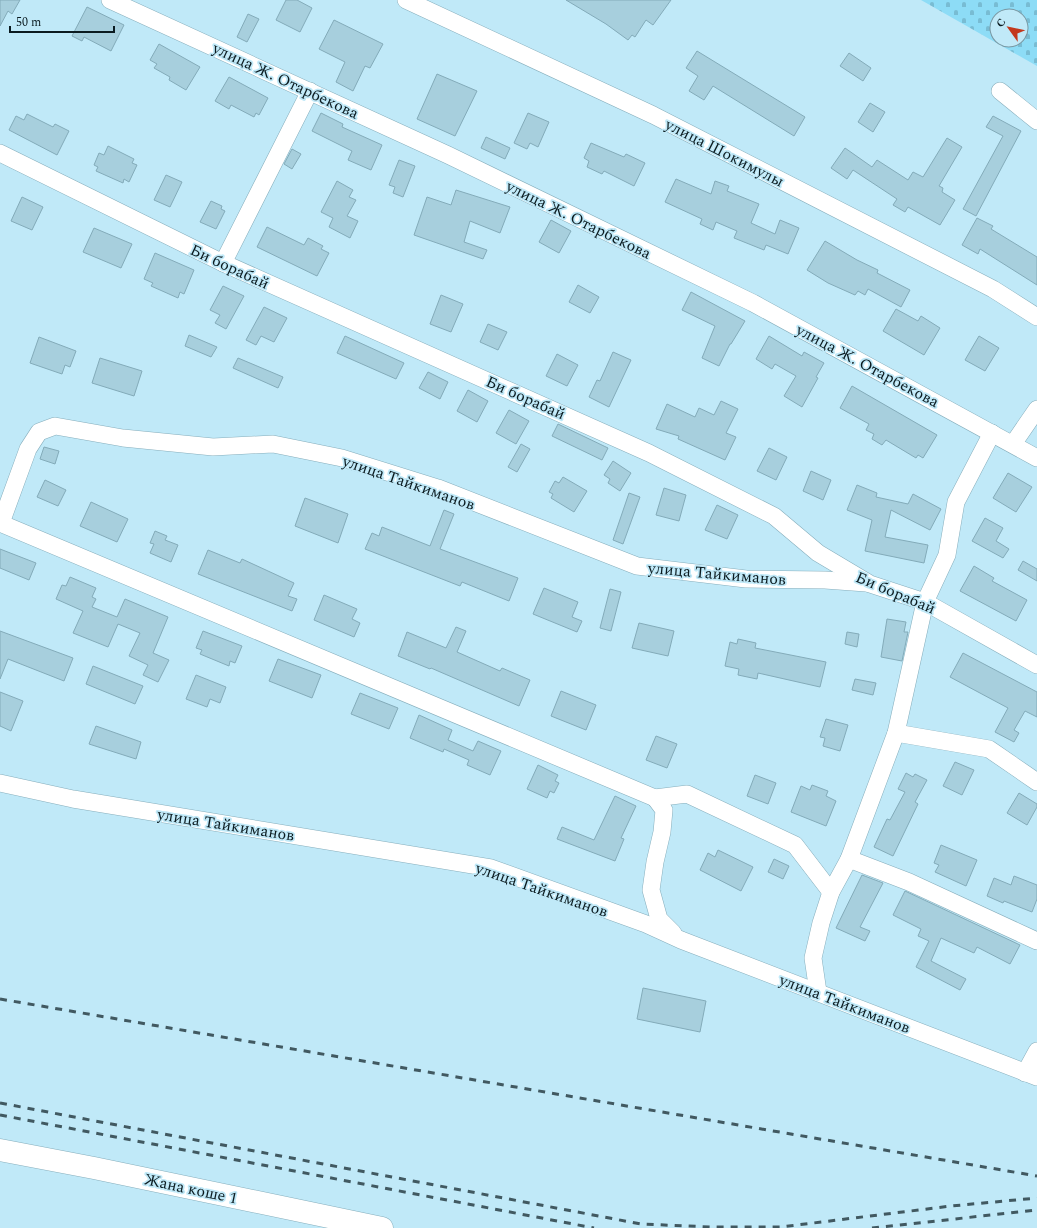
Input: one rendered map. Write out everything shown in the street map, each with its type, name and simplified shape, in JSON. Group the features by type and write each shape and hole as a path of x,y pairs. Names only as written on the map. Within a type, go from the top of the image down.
{"street":[{"name":"улица Ж. Отарбекова","path":"110,0 455,158 753,304 1037,458"},
{"name":"улица Шокимулы","path":"406,0 653,115 993,289 1037,317"},
{"path":"223,263 310,91"},
{"path":"1000,91 1037,121"},
{"name":"Би борабай","path":"0,153 223,263 649,453 774,516 818,553 870,584 925,602 1037,665"},
{"path":"1013,444 1037,409"},
{"name":"улица Тайкиманов","path":"831,892 795,845 687,794 655,798 1,523 28,449 39,432 55,426 123,438 213,447 273,444 342,458 438,488 637,566 746,579 825,580 870,584"},
{"path":"818,992 813,958 821,922 831,892 849,859 896,733 925,602 947,555 956,502 992,433"},
{"path":"896,733 989,749 1037,782"},
{"name":"улица Тайкиманов","path":"0,783 73,799 491,868 646,924 681,940 1031,1075"},
{"path":"655,798 664,810 662,832 655,862 651,890 659,919 681,940"},
{"path":"849,859 910,882 1037,941"},
{"path":"1031,1075 1037,1051"},
{"name":"Жана коше 1","path":"0,1150 382,1228"}],"green space":[{"path":"921,0 1037,0 1037,66 1005,48 1029,48 1029,8 989,8 989,39"}],"building":[{"path":"0,0 20,0 12,14 8,11 0,26"},
{"path":"286,0 297,0 312,8 300,32 276,20"},
{"path":"566,0 671,0 653,25 646,20 635,37 632,35 628,40 606,24"},
{"path":"87,7 124,25 111,51 84,37 82,41 72,36"},
{"path":"248,14 259,19 247,42 237,37"},
{"path":"334,20 383,44 370,68 365,66 353,91 336,82 345,62 319,49"},
{"path":"159,44 200,67 186,90 169,80 170,77 154,68 157,64 150,60"},
{"path":"697,51 805,117 794,136 713,86 704,100 689,91 698,76 686,68"},
{"path":"849,53 871,68 863,81 840,66"},
{"path":"437,74 477,91 455,136 417,119"},
{"path":"229,77 268,98 259,115 256,113 254,117 231,105 229,109 215,101"},
{"path":"870,103 885,112 873,132 858,122"},
{"path":"321,113 343,124 342,127 382,145 371,170 348,160 352,151 312,131"},
{"path":"528,113 549,122 538,147 530,143 527,149 514,143"},
{"path":"27,114 53,127 55,124 69,131 57,155 9,130 16,116 24,120"},
{"path":"993,116 1021,131 976,216 963,209 1003,136 986,127"},
{"path":"486,137 510,148 505,159 481,148"},
{"path":"947,138 962,147 939,186 943,188 942,192 955,200 940,225 908,207 905,212 893,205 897,199 853,170 847,179 831,168 845,148 872,167 877,160 908,180 913,172 923,177"},
{"path":"591,143 624,157 626,154 645,163 634,186 604,171 602,174 587,167 589,161 584,158"},
{"path":"108,146 134,159 132,163 137,165 129,182 124,179 123,183 96,171 98,167 94,165 99,153 104,155"},
{"path":"292,149 301,154 292,169 284,164"},
{"path":"399,160 415,166 403,197 393,193 395,187 389,185"},
{"path":"166,175 182,182 170,207 154,200"},
{"path":"676,179 711,194 715,181 729,186 727,191 759,204 751,223 775,234 780,220 799,228 788,254 766,245 764,250 734,238 737,231 716,222 713,230 700,224 702,219 665,202"},
{"path":"337,181 353,190 349,197 356,200 347,216 358,221 350,238 329,227 333,218 321,212"},
{"path":"456,190 510,207 500,233 470,221 464,242 487,250 483,259 414,235 427,197 451,205"},
{"path":"22,197 43,207 32,230 11,221"},
{"path":"211,201 222,206 221,209 225,211 216,229 200,222"},
{"path":"977,218 993,226 991,229 1037,257 1037,285 980,249 978,254 962,245"},
{"path":"551,220 571,231 559,253 539,242"},
{"path":"267,227 304,245 308,238 323,246 321,249 329,253 317,276 257,247"},
{"path":"94,228 132,244 121,268 83,252"},
{"path":"825,241 857,260 878,270 877,273 910,290 901,307 868,289 865,295 858,291 855,295 828,283 807,270"},
{"path":"155,253 194,270 184,294 180,292 178,298 151,286 153,283 144,279"},
{"path":"578,285 599,297 590,313 569,302"},
{"path":"223,286 244,296 226,329 215,323 220,315 210,310"},
{"path":"691,292 745,321 730,344 719,366 702,358 715,326 682,310"},
{"path":"441,295 463,304 451,332 430,324"},
{"path":"264,307 287,318 274,342 261,336 256,345 246,340"},
{"path":"896,309 918,321 921,316 940,328 924,355 883,331"},
{"path":"488,324 507,332 498,350 480,342"},
{"path":"189,335 217,347 211,357 185,346"},
{"path":"345,336 404,363 396,379 337,353"},
{"path":"769,336 802,356 804,352 824,363 816,377 818,378 802,407 784,396 796,376 775,364 772,369 756,359"},
{"path":"979,336 999,348 985,371 965,360"},
{"path":"39,337 76,351 70,367 65,365 62,374 30,363"},
{"path":"613,352 631,360 609,407 589,397 597,380 600,381"},
{"path":"557,354 578,365 567,386 546,376"},
{"path":"100,358 142,371 134,396 92,383"},
{"path":"238,358 283,377 278,388 233,368"},
{"path":"428,372 448,382 440,399 419,388"},
{"path":"852,386 937,435 923,458 918,455 916,458 886,440 882,445 872,439 874,434 866,430 869,424 840,408"},
{"path":"468,390 488,401 477,422 457,411"},
{"path":"721,401 738,409 726,433 736,437 725,460 678,439 679,436 656,429 667,404 695,417 699,408 714,415"},
{"path":"509,410 529,421 516,444 496,433"},
{"path":"558,424 608,448 602,460 552,436"},
{"path":"521,444 530,449 517,472 508,467"},
{"path":"44,447 59,451 55,464 40,459"},
{"path":"769,448 787,457 776,480 757,471"},
{"path":"613,461 631,473 620,491 608,483 610,479 604,475"},
{"path":"811,471 831,480 823,500 803,491"},
{"path":"1008,473 1032,487 1016,512 993,498"},
{"path":"563,477 587,491 574,512 551,498 553,494 549,492 555,481 559,483"},
{"path":"45,480 66,490 58,506 37,497"},
{"path":"857,485 877,493 876,497 908,504 913,494 941,509 930,530 891,510 885,537 928,545 924,563 865,551 872,520 847,510"},
{"path":"664,488 686,495 679,521 656,515"},
{"path":"629,493 640,497 623,544 613,540"},
{"path":"305,498 348,514 338,543 295,526"},
{"path":"91,502 128,519 117,542 80,526"},
{"path":"717,505 738,515 727,539 705,530"},
{"path":"444,510 454,514 440,549 518,578 509,601 462,582 460,586 365,549 372,533 379,536 382,527 430,546"},
{"path":"985,518 1003,528 996,541 1009,549 1003,558 972,541"},
{"path":"155,531 167,536 165,540 178,545 171,562 150,553 154,544 150,543"},
{"path":"0,549 36,563 29,580 0,568"},
{"path":"208,550 240,563 242,559 294,583 288,596 297,599 292,611 198,574"},
{"path":"1023,561 1037,569 1037,581 1018,570"},
{"path":"974,566 994,578 992,581 1027,600 1016,621 960,591"},
{"path":"70,577 96,588 92,597 96,599 92,607 117,617 125,599 168,617 153,653 169,660 158,682 143,675 148,665 129,656 140,633 118,624 108,647 73,633 83,611 56,599 62,585 66,586"},
{"path":"544,588 578,602 572,617 582,621 577,632 533,614"},
{"path":"610,589 621,592 611,631 600,628"},
{"path":"324,595 357,609 352,619 360,623 354,637 314,620"},
{"path":"887,619 906,622 904,632 908,632 902,661 881,657"},
{"path":"639,623 674,631 668,656 632,648"},
{"path":"456,627 466,631 457,652 500,671 502,668 530,680 519,706 431,668 430,669 398,656 407,632 446,648"},
{"path":"0,631 73,658 64,681 8,659 0,679"},
{"path":"203,631 242,646 235,663 230,661 229,666 200,654 202,650 196,648"},
{"path":"847,632 859,634 857,647 845,644"},
{"path":"738,639 756,643 755,648 826,662 820,687 758,673 757,679 738,675 739,669 725,666 730,642 737,644"},
{"path":"963,653 1037,692 1037,717 1025,711 1014,730 1019,733 1014,742 995,732 1008,708 950,677"},
{"path":"278,659 321,675 312,698 269,681"},
{"path":"93,666 143,686 135,704 86,684"},
{"path":"196,675 226,687 220,703 210,699 207,707 186,699"},
{"path":"855,679 876,683 873,695 852,690"},
{"path":"561,691 596,705 586,730 551,716"},
{"path":"0,692 23,701 11,731 0,726"},
{"path":"360,693 398,708 389,729 351,714"},
{"path":"419,715 452,730 448,740 473,751 478,741 501,751 490,775 467,765 469,760 444,749 443,752 410,738"},
{"path":"826,719 848,725 840,751 823,746 825,738 820,737"},
{"path":"96,726 141,742 136,759 89,744"},
{"path":"656,736 677,744 667,768 646,760"},
{"path":"955,762 974,770 962,795 943,786"},
{"path":"538,765 558,775 555,781 559,783 554,793 550,791 547,798 527,789"},
{"path":"906,773 913,777 915,774 927,780 915,802 918,804 893,856 874,847 887,819 890,820 905,792 898,789"},
{"path":"755,775 776,783 768,804 747,796"},
{"path":"812,785 828,791 826,796 836,801 826,826 791,812 801,786 810,790"},
{"path":"1019,793 1037,804 1037,807 1027,825 1007,813"},
{"path":"615,796 636,806 621,838 624,839 615,861 557,839 562,827 594,840"},
{"path":"941,845 977,860 966,886 935,872 939,865 934,863"},
{"path":"718,850 753,867 741,891 700,870 708,853 715,857"},
{"path":"774,859 789,866 783,879 768,872"},
{"path":"862,875 883,883 860,927 870,931 865,941 836,928"},
{"path":"1014,876 1037,885 1037,899 1032,912 1004,901 1003,903 987,896 994,878 1011,885"},
{"path":"905,891 1020,945 1010,964 977,947 974,953 941,938 931,961 966,979 960,990 916,967 929,941 918,936 921,929 893,915"},
{"path":"643,988 706,1001 700,1032 637,1019"}],"railway":[{"path":"0,999 1037,1176"},
{"path":"0,1103 641,1224 711,1227 781,1227 951,1206 1037,1198"},
{"path":"0,1115 594,1228"},
{"path":"872,1228 1037,1210"}]}
